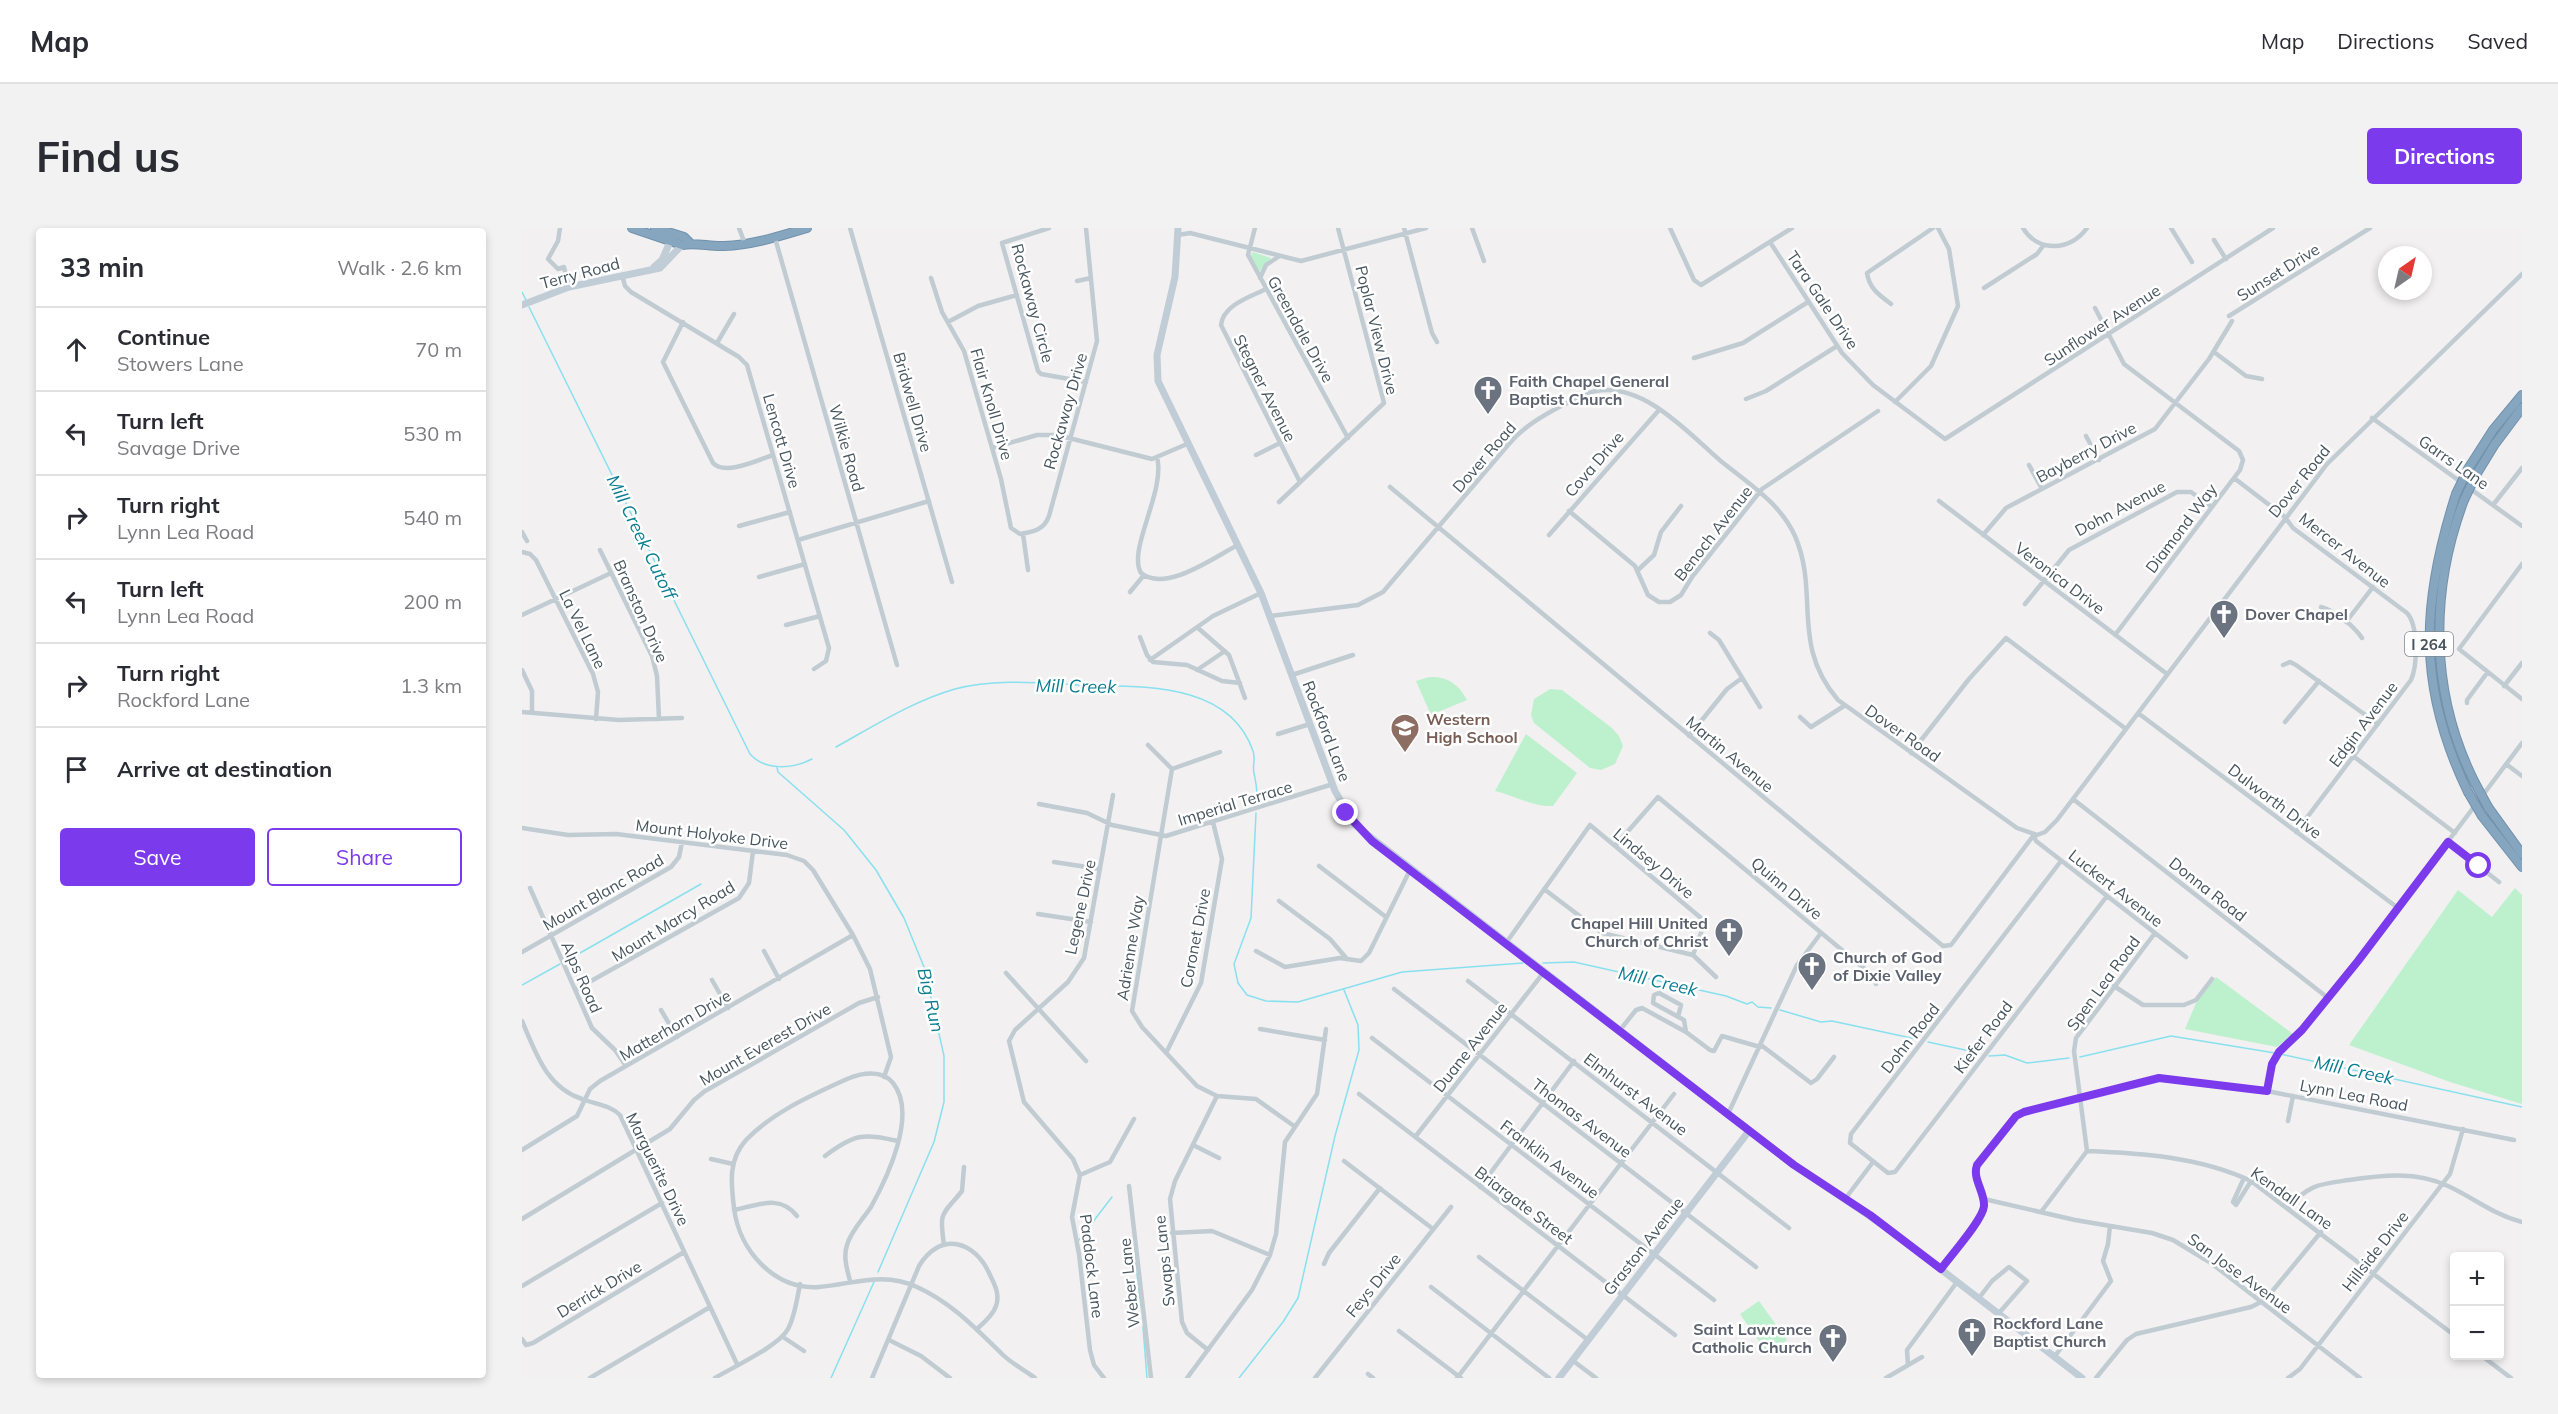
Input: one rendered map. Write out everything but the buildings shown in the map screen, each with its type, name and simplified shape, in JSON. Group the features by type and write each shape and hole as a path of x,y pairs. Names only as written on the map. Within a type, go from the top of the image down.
{"highway":[{"path":"632,228 655,232 686,243 719,246 775,238 807,228"},
{"name":"I 264","path":"2522,395 2493,430 2472,472 2443,574 2439,645 2449,716 2475,783 2488,807 2522,854"},
{"name":"I 264","path":"2522,408 2456,494 2439,548 2433,578 2430,651 2441,720 2468,792 2482,816 2522,867"}],"main road":[{"name":"Rockford Lane","path":"1178,232 1175,277 1157,355 1156,372 1162,393 1261,593 1333,784 1355,825 1410,870 1749,1131 1941,1269 2082,1378"},
{"name":"Terry Road","path":"646,270 660,262 670,237"},
{"name":"Terry Road","path":"522,305 569,287 664,265 673,252 686,243"},
{"name":"Graston Avenue","path":"1558,1378 1749,1131"}],"street":[{"path":"560,228 558,241 548,259 558,269 564,267 569,287"},
{"path":"739,228 745,244"},
{"name":"Bridwell Drive","path":"850,228 952,582"},
{"name":"Rockaway Circle","path":"1049,228 1002,241 1040,373 1086,382"},
{"name":"Rockaway Drive","path":"1023,534 1042,528 1046,524 1097,338 1086,228"},
{"path":"1249,249 1255,228"},
{"name":"Poplar View Drive","path":"1279,502 1380,409 1384,399 1338,228"},
{"path":"1178,232 1191,231 1278,257 1301,261 1404,231 1426,228"},
{"path":"1472,228 1484,261"},
{"path":"1670,228 1696,283 1704,284 1792,228"},
{"path":"1891,304 1877,294 1868,282 1867,273 1933,228"},
{"path":"1895,402 1931,366 1958,306 1949,249 1938,228"},
{"path":"2023,228 2029,238 2043,246 2068,244 2084,230"},
{"path":"2171,228 2192,262"},
{"name":"Sunflower Avenue","path":"1942,438 1950,438 2273,228"},
{"name":"Sunset Drive","path":"2229,316 2370,228"},
{"path":"1404,231 1432,333 1437,342"},
{"name":"Wilkie Road","path":"775,238 897,665"},
{"path":"2214,240 2226,259"},
{"name":"Tara Gale Drive","path":"1770,242 1837,346 1864,377 1942,438"},
{"path":"1984,288 2037,254 2043,246"},
{"name":"Greendale Drive","path":"1249,249 1248,255 1260,278 1348,438"},
{"path":"1260,278 1266,265 1278,257"},
{"name":"Dover Road","path":"1270,616 1348,607 1370,601 1389,586 1513,439 1551,412 1586,394 1608,390 1631,393 1659,410 1760,493 1782,515 1799,547 1812,656 1828,689 1844,706 2017,828 2034,836 2052,826 2326,464 2522,274"},
{"name":"Lencott Drive","path":"622,275 625,286 631,292 717,343 747,365 830,654 826,661 814,669"},
{"name":"Flair Knoll Drive","path":"931,278 940,307 962,345 992,448 1011,528 1015,533 1023,534"},
{"path":"1077,281 1091,278"},
{"name":"Stegner Avenue","path":"1266,289 1227,311 1221,325 1300,482"},
{"path":"948,322 978,306 1017,295"},
{"path":"1694,358 1743,343 1808,302"},
{"path":"2095,308 2124,364 2175,404"},
{"path":"717,343 734,314"},
{"name":"Bayberry Drive","path":"1983,535 2006,508 2151,432 2214,352 2232,321"},
{"path":"683,322 665,356 664,365 713,462 720,468 727,468 773,455"},
{"path":"1746,399 1766,392 1837,346"},
{"path":"2214,352 2246,376 2262,379"},
{"name":"Diamond Way","path":"2115,635 2242,467 2242,458 2220,437 2175,404"},
{"name":"Cova Drive","path":"1549,535 1659,410"},
{"name":"Benoch Avenue","path":"1638,570 1646,592 1652,598 1666,602 1677,598 1760,493 1798,463 1878,411"},
{"name":"Garrs Lane","path":"2372,418 2522,526"},
{"path":"992,448 1037,435 1071,437 1144,457 1157,458 1187,444"},
{"path":"2086,436 2098,460"},
{"path":"1256,455 1280,443"},
{"path":"1157,458 1158,481 1137,557 1138,567 1144,575 1152,580 1163,579 1200,567 1238,545"},
{"path":"2029,465 2042,489"},
{"path":"2493,505 2522,468"},
{"name":"Mercer Avenue","path":"2234,478 2285,517 2293,528 2412,618"},
{"name":"Martin Avenue","path":"1390,487 1944,947 1952,945 2034,836"},
{"name":"Dohn Avenue","path":"2025,604 2063,555 2075,545 2177,492 2191,492 2212,507"},
{"path":"798,540 929,501"},
{"name":"Veronica Drive","path":"1939,501 2167,674"},
{"path":"1569,511 1638,570 1654,555 1661,532 1681,506"},
{"path":"739,526 790,512"},
{"path":"522,532 527,541"},
{"path":"1023,534 1028,570"},
{"name":"Branston Drive","path":"600,550 654,665 659,719"},
{"name":"La Vel Lane","path":"522,552 531,555 596,682 596,718"},
{"path":"759,577 805,564"},
{"path":"2522,564 2460,646 2460,653 2522,699"},
{"path":"522,615 611,573"},
{"path":"1130,592 1144,575"},
{"path":"2346,622 2373,587"},
{"path":"1150,660 1213,616 1261,593"},
{"path":"2321,607 2330,610 2346,622 2362,638"},
{"path":"786,625 820,616"},
{"name":"Edgin Avenue","path":"2296,832 2413,675 2412,618"},
{"path":"1198,628 1230,656 1245,698"},
{"path":"1710,633 1719,640 1760,707"},
{"path":"1140,638 1150,660"},
{"path":"1911,753 1969,679 2006,638 2126,729"},
{"path":"1197,670 1225,651"},
{"path":"1292,675 1353,655"},
{"path":"1150,660 1197,670 1222,681 1240,683"},
{"path":"2283,665 2293,663 2378,724"},
{"path":"2504,686 2522,663"},
{"path":"522,670 532,691 532,713"},
{"path":"2467,703 2487,673"},
{"path":"1689,736 1727,689 1742,678"},
{"path":"2284,722 2319,681"},
{"path":"1800,717 1811,727 1844,706"},
{"path":"522,712 596,718 682,718"},
{"name":"Dulworth Drive","path":"2138,713 2398,908"},
{"path":"1278,734 1310,724"},
{"path":"2267,1091 2275,1057 2302,1030 2328,998 2522,743"},
{"path":"1148,745 1172,769 1220,752"},
{"path":"2354,756 2455,833"},
{"path":"2506,764 2522,776"},
{"name":"Adrienne Way","path":"1172,769 1131,1008 1137,1021 1197,1086 1217,1096 1256,1099 1294,1126"},
{"name":"Imperial Terrace","path":"1039,804 1087,813 1108,823 1161,836 1333,784"},
{"name":"Legene Drive","path":"1039,1009 1064,986 1079,967 1086,950 1113,795"},
{"name":"Quinn Drive","path":"1615,846 1658,797 1821,933 1797,965 1728,1114"},
{"name":"Donna Road","path":"2073,799 2328,998"},
{"name":"Coronet Drive","path":"1166,1053 1201,983 1222,859 1213,822"},
{"name":"Lindsey Drive","path":"1544,889 1590,825 1701,918 1702,930 1693,955"},
{"name":"Mount Holyoke Drive","path":"522,828 561,834 616,834 682,842 794,857 807,864 854,935 870,969 891,1057 884,1077"},
{"name":"Luckert Avenue","path":"2034,836 2036,841 2061,861 2186,957"},
{"name":"Mount Blanc Road","path":"522,952 671,867 679,857 682,842"},
{"path":"2448,842 2499,882"},
{"name":"Mount Marcy Road","path":"575,990 739,898 749,883 753,851"},
{"name":"Dohn Road","path":"1873,1162 1851,1145 1849,1140 1851,1134 2061,861"},
{"path":"1054,862 1100,869"},
{"path":"1318,866 1386,917"},
{"path":"1256,951 1285,967 1364,959 1410,870"},
{"name":"Alps Road","path":"530,888 594,1031 615,1050 626,1066"},
{"path":"1506,943 1544,889 1602,933 1693,955 1716,977"},
{"name":"Kiefer Road","path":"1873,1162 1890,1173 1897,1170 2107,896"},
{"path":"1279,901 1330,939 1347,959"},
{"path":"1038,914 1091,922"},
{"path":"1821,933 1872,975 1878,981 1876,984"},
{"name":"Spen Lea Road","path":"2086,1151 2075,1042 2155,933"},
{"name":"Matterhorn Drive","path":"522,1150 574,1118 594,1085 854,935"},
{"path":"764,951 779,979"},
{"name":"Duane Avenue","path":"1416,1137 1544,972"},
{"path":"1006,973 1086,1061"},
{"path":"2114,986 2143,1005 2184,1005 2196,1000 2212,979"},
{"path":"712,980 728,1008"},
{"name":"Elmhurst Avenue","path":"1468,981 1788,1228"},
{"name":"Thomas Avenue","path":"1394,989 1756,1266"},
{"path":"1678,1017 1681,1005 1659,993 1653,995 1653,1003 1678,1017 1684,1020 1686,1032"},
{"name":"Mount Everest Drive","path":"522,1219 675,1125 694,1100 705,1091 859,1003 878,997"},
{"path":"1620,1030 1636,1010 1642,1008 1686,1032 1714,1051 1722,1036 1761,1046 1811,1083 1817,1079 1834,1057"},
{"path":"1039,1009 1009,1038 1021,1094 1028,1108 1073,1160 1080,1175 1110,1162 1134,1119"},
{"path":"661,1010 677,1037"},
{"name":"Marguerite Drive","path":"522,1021 547,1074 562,1089 586,1101 618,1112 737,1364"},
{"path":"1260,1029 1326,1041"},
{"path":"1187,1378 1252,1290 1270,1255 1276,1234 1285,1142 1317,1094 1326,1029"},
{"name":"Franklin Avenue","path":"1372,1038 1714,1300"},
{"path":"1480,1187 1574,1061"},
{"path":"849,1281 845,1261 847,1243 880,1189 898,1141 901,1101 894,1084 884,1077 867,1073 856,1075 810,1096 750,1136 738,1150 731,1181 734,1210 748,1248 757,1261 775,1276 800,1284 818,1287 874,1277 912,1284 949,1305 978,1328 1003,1355 1035,1378"},
{"name":"Lynn Lea Road","path":"1983,1198 1975,1169 2011,1120 2024,1112 2167,1078 2267,1091 2514,1140"},
{"name":"Briargate Street","path":"1359,1094 1675,1335"},
{"path":"1399,1330 1459,1377 1674,1094"},
{"name":"Swaps Lane","path":"1208,1350 1191,1338 1184,1327 1172,1233 1171,1193 1217,1096"},
{"path":"2288,1121 2293,1096"},
{"name":"Hillside Drive","path":"2289,1378 2300,1369 2442,1184 2453,1168 2463,1129"},
{"path":"825,1156 854,1137 875,1136 898,1141"},
{"path":"1193,1145 1219,1158"},
{"path":"2041,1212 2086,1151"},
{"name":"Kendall Lane","path":"2086,1151 2137,1154 2199,1164 2251,1181 2450,1332"},
{"path":"711,1159 733,1164"},
{"path":"1344,1161 1434,1229"},
{"path":"1845,1199 1873,1162"},
{"path":"944,1245 942,1216 946,1207 962,1191 963,1167"},
{"name":"Paddock Lane","path":"1080,1175 1072,1220 1079,1254 1090,1350 1094,1365 1104,1378"},
{"path":"2289,1208 2305,1191 2326,1184 2392,1175 2421,1178 2442,1184 2490,1211 2522,1222"},
{"path":"2244,1178 2233,1202 2236,1205 2251,1181"},
{"name":"Weber Lane","path":"1129,1186 1151,1378"},
{"path":"1324,1264 1329,1253 1380,1188"},
{"path":"1941,1269 1981,1215 1984,1207 1983,1198"},
{"name":"San Jose Avenue","path":"1983,1198 2041,1212 2160,1235 2184,1245 2360,1378"},
{"path":"734,1210 772,1202 787,1206 797,1216"},
{"path":"522,1286 662,1203"},
{"name":"Feys Drive","path":"1315,1378 1451,1207"},
{"path":"2055,1356 2110,1281 2103,1261 2110,1226"},
{"path":"1172,1233 1212,1231 1270,1255"},
{"path":"2096,1378 2122,1345 2136,1334 2261,1303 2321,1232"},
{"path":"872,1378 923,1259 944,1245 964,1245 975,1251 985,1262 996,1286 996,1306 978,1328"},
{"name":"Derrick Drive","path":"522,1339 526,1345 684,1252"},
{"path":"1479,1257 1588,1340"},
{"path":"1979,1298 1992,1281 2009,1267 2027,1281 1999,1313"},
{"path":"1908,1365 1906,1350 1957,1282"},
{"path":"715,1378 774,1345 783,1337 793,1318 800,1284"},
{"path":"1431,1287 1549,1378"},
{"path":"590,1378 710,1307"},
{"path":"783,1337 804,1352"},
{"path":"889,1340 921,1356 950,1378"},
{"path":"1886,1378 1922,1357"},
{"path":"1572,1360 1596,1378"},
{"path":"2487,1360 2511,1378"}],"green space":[{"path":"1253,252 1271,258 1259,272 1250,256"},
{"path":"1429,677 1452,682 1467,700 1431,715 1416,681"},
{"path":"1550,689 1562,690 1612,728 1619,736 1623,746 1615,764 1601,770 1590,768 1534,723 1531,715 1534,699"},
{"path":"1526,734 1577,773 1553,806 1531,803 1495,791"},
{"path":"2515,888 2522,895 2522,1104 2450,1082 2349,1045 2458,890 2492,917"},
{"path":"2216,977 2293,1034 2277,1047 2185,1029 2196,1003"},
{"path":"1759,1301 1787,1340 1768,1354 1740,1314"}],"waterway":[{"name":"Mill Creek Cutoff","path":"522,292 526,300"},
{"name":"Mill Creek Cutoff","path":"529,307 750,754 756,760 780,767 796,765 812,759"},
{"name":"Mill Creek","path":"836,747 924,700 955,689 986,683 1018,682 1155,688 1180,692 1204,700 1224,711 1241,728 1254,754 1256,804"},
{"name":"Big Run","path":"777,767 778,772 844,830 876,870 904,918 924,967 944,1056 944,1102 934,1142 878,1272"},
{"name":"Mill Creek","path":"1256,813 1251,918 1234,964 1238,983 1247,995 1266,1001 1298,1002 1402,972 1523,963"},
{"path":"566,961 701,884"},
{"name":"Mill Creek","path":"1543,963 1574,962 1726,996 1747,1004 1752,1002 1758,1007 1771,1008"},
{"path":"522,985 560,964"},
{"path":"1239,1378 1283,1322 1298,1298 1335,1136 1359,1050 1358,1025 1344,990"},
{"name":"Mill Creek","path":"1780,1010 1821,1022 1832,1021 1916,1039"},
{"name":"Mill Creek","path":"2080,1057 2171,1036 2275,1053"},
{"name":"Mill Creek","path":"1928,1042 1979,1053"},
{"name":"Mill Creek","path":"2280,1054 2522,1107"},
{"name":"Mill Creek","path":"1989,1056 2005,1055 2027,1063 2069,1058"},
{"path":"1079,1240 1112,1197"},
{"path":"1135,1258 1141,1307"},
{"name":"Big Run","path":"831,1378 874,1282"},
{"path":"1143,1327 1147,1378"}],"place":[{"name":"Faith Chapel General Baptist Church","path":"1488,416"},
{"name":"Dover Chapel","path":"2224,640"},
{"name":"Western High School","path":"1405,754"},
{"name":"Chapel Hill United Church of Christ","path":"1729,958"},
{"name":"Church of God of Dixie Valley","path":"1812,992"},
{"name":"Rockford Lane Baptist Church","path":"1972,1358"},
{"name":"Saint Lawrence Catholic Church","path":"1833,1364"}],"route":[{"path":"1346,813 1372,841 1765,1143 1811,1177 1870,1215 1941,1269 1983,1211 1983,1198 1975,1172 1977,1165 2016,1116 2024,1112 2159,1078 2267,1091 2275,1057 2298,1035 2358,961 2448,842 2479,866"}]}
